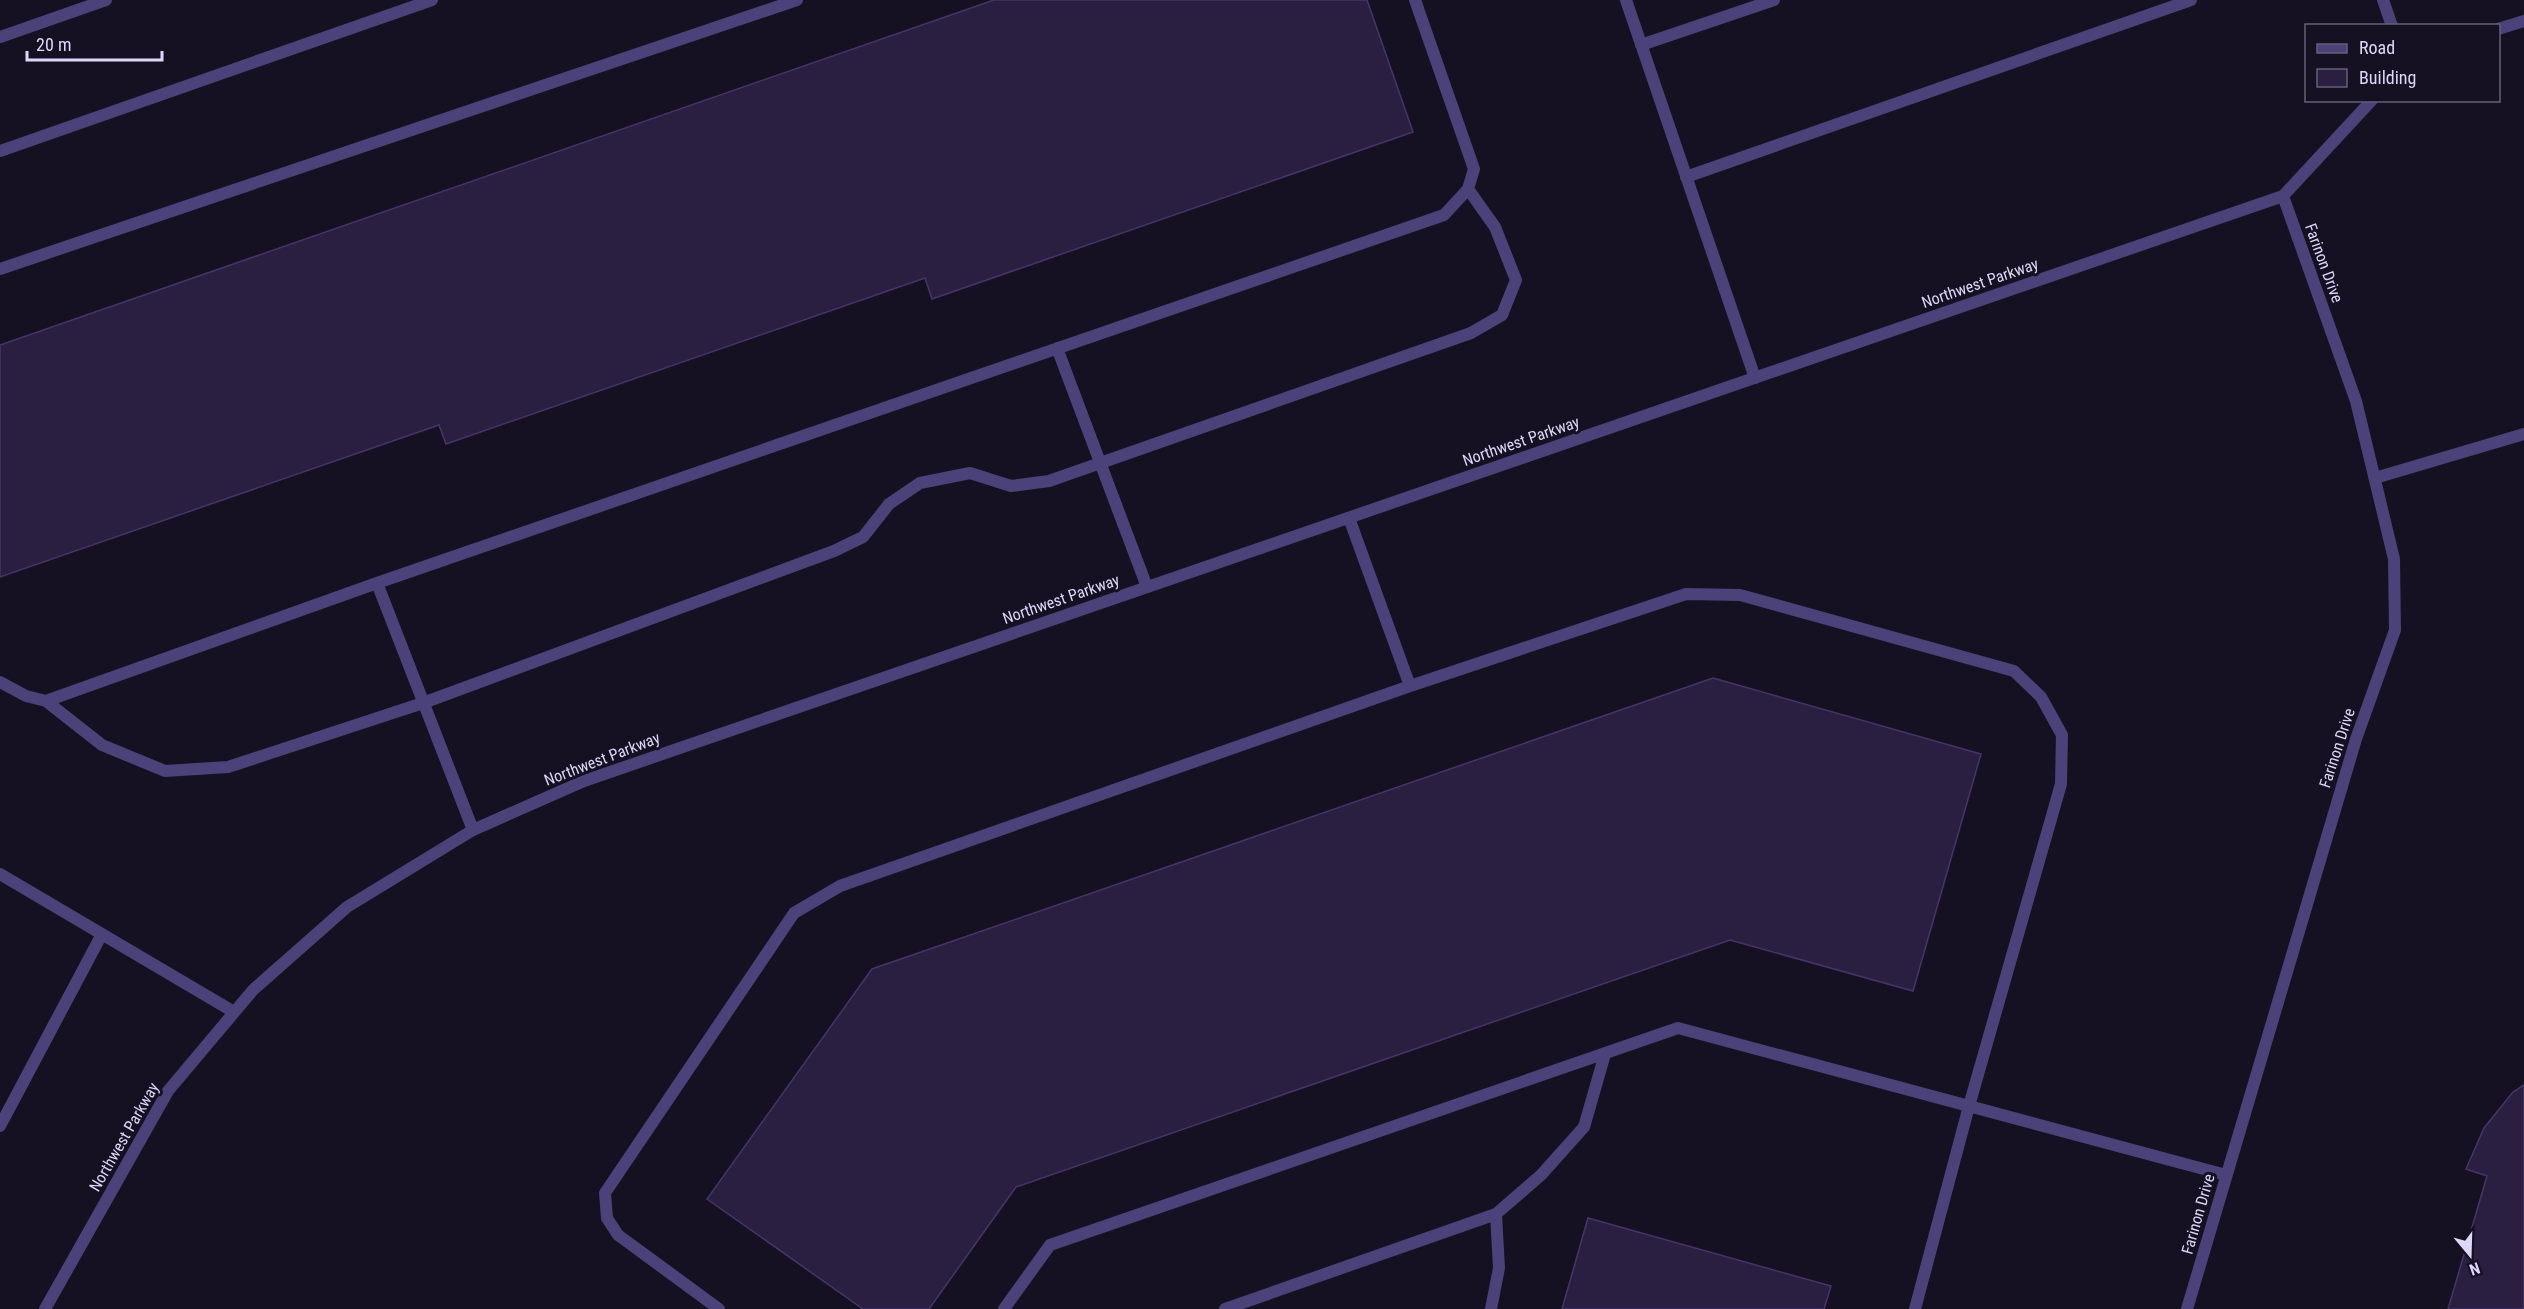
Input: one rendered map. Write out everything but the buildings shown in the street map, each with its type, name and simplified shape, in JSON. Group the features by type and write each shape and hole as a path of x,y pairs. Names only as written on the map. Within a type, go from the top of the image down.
{"street":[{"path":"0,37 106,0"},
{"path":"0,150 432,0"},
{"path":"0,269 797,0"},
{"path":"46,701 377,583 1444,215 1468,189 1474,170 1415,0"},
{"path":"1626,0 1755,378"},
{"path":"1641,45 1774,0"},
{"path":"1686,177 2191,0"},
{"path":"2383,0 2391,24"},
{"path":"2500,29 2524,21"},
{"path":"2283,196 2370,102"},
{"path":"0,682 26,696 46,701 102,745 165,771 228,767 423,703 834,550 863,537 889,504 920,483 970,473 1011,486 1049,481 1471,333 1502,315 1516,280 1495,227 1468,189"},
{"name":"Northwest Parkway","path":"45,1309 168,1091 253,990 347,907 473,830 584,781 2283,196"},
{"name":"Farinon Drive","path":"2187,1309 2356,739 2395,630 2394,559 2356,401 2283,196"},
{"path":"1057,348 1148,586"},
{"path":"2374,478 2524,434"},
{"path":"1349,518 1410,686"},
{"path":"377,583 473,830"},
{"path":"719,1309 618,1235 607,1218 605,1193 794,913 840,886 1410,686 1686,594 1740,595 2014,671 2041,697 2062,735 2061,784 1969,1106 1915,1309"},
{"path":"0,874 234,1012"},
{"path":"0,1126 102,934"},
{"path":"1004,1309 1050,1245 1678,1028 2226,1175"},
{"path":"1225,1309 1496,1214 1541,1175 1584,1127 1605,1054"},
{"path":"1491,1309 1499,1268 1496,1214"}]}
